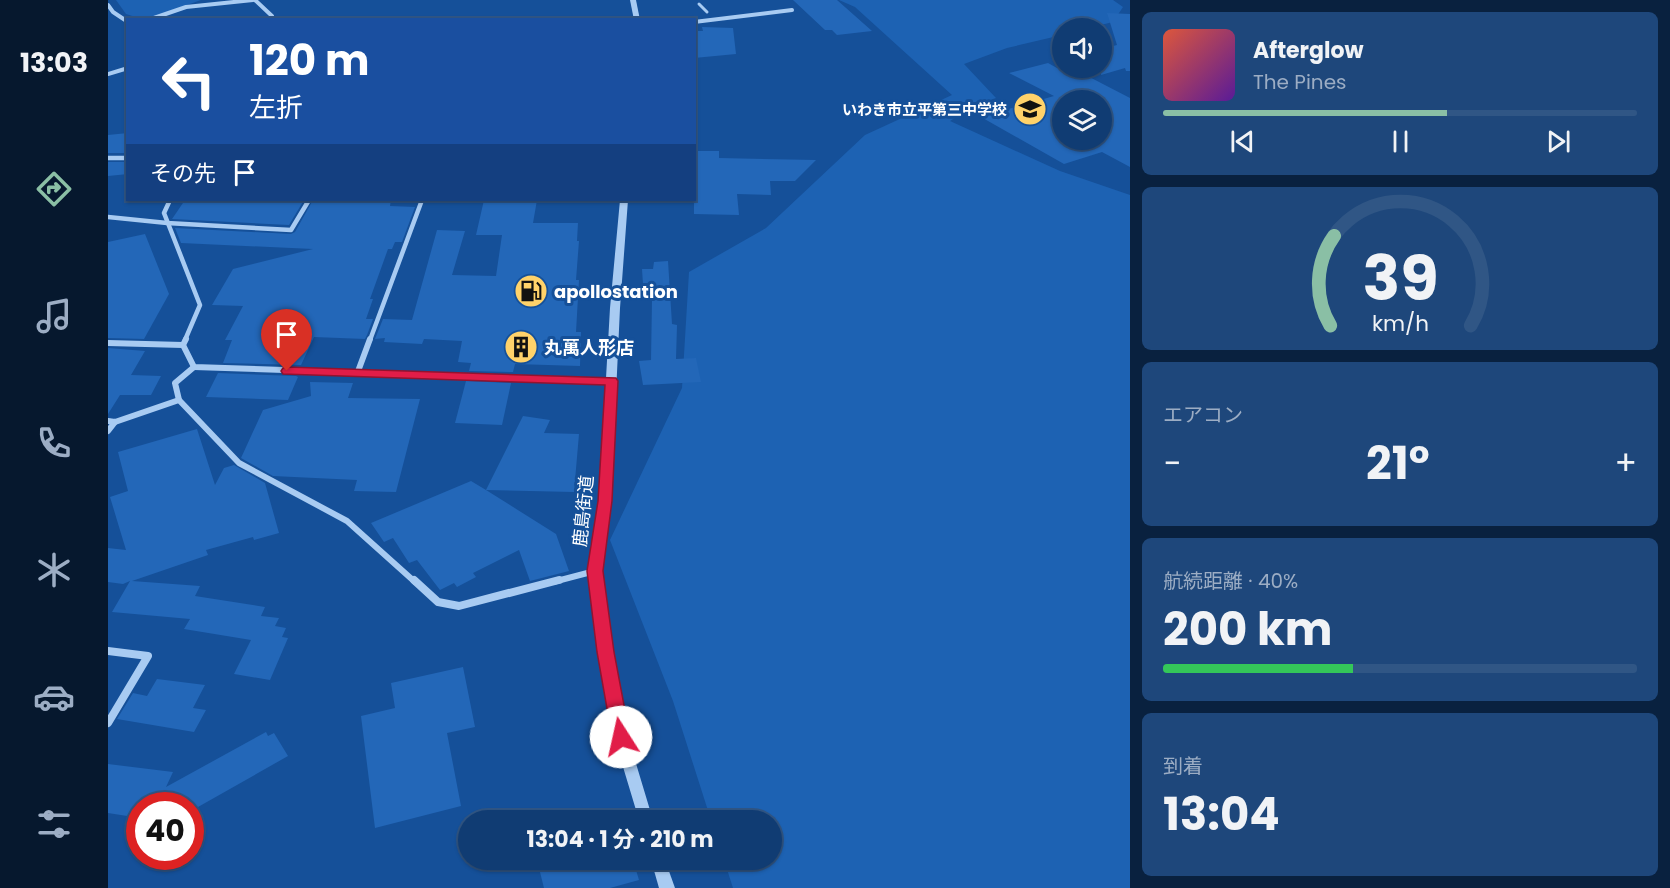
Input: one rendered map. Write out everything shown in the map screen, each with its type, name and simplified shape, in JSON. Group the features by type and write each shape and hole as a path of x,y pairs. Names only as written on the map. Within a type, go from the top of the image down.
{"street":[{"path":"154,18 186,7 254,0 272,16"},
{"path":"633,0 637,18"},
{"path":"698,2 707,12"},
{"path":"108,5 112,12 126,21"},
{"path":"696,22 792,10"},
{"path":"108,74 126,69"},
{"path":"108,158 126,158"},
{"path":"170,201 164,213 200,305 183,345 194,367"},
{"path":"108,217 167,223 291,230 308,201"},
{"path":"357,374 422,201"},
{"name":"鹿島街道","path":"624,201 605,501 595,571 621,737 643,810"},
{"path":"108,343 183,345"},
{"path":"595,571 459,606 438,602 347,521 239,463 178,400 175,383 194,367 611,381"},
{"path":"108,431 111,422 178,400"},
{"path":"108,651 148,656 108,723"},
{"path":"661,870 667,888"}],"shaded area":[{"path":"116,0 201,0 151,18 139,18 126,14"},
{"path":"839,0 1113,0 1123,7 1112,22 1112,18 1052,18 1052,37 1007,48 964,64 996,98 973,106 950,121 1060,171 1130,195 1130,888 733,888 727,870 782,870 782,810 708,810 673,701 610,540 682,388 689,272 766,228 865,135 952,95 855,7"}],"building":[{"path":"793,0 837,0 872,31 837,35 832,30 825,30"},
{"path":"1107,13 1130,14 1130,71 1126,71 1125,68 1112,72 1112,46 1117,45 1112,29 1112,18 1109,18"},
{"path":"702,27 733,28 736,54 696,58 696,31 703,31"},
{"path":"1048,63 1052,65 1052,78 1091,78 1130,98 1130,167 1102,152 1064,164 981,117 1052,97 1052,150 1112,150 1112,90 1052,90 1052,95 1009,73"},
{"path":"126,133 126,153 108,153 108,135"},
{"path":"696,151 719,151 719,158 816,160 795,181 770,181 771,195 737,194 739,215 694,214"},
{"path":"108,162 126,162 126,174 108,176"},
{"path":"184,201 303,201 289,225 172,219"},
{"path":"312,201 391,201 390,206 415,207 402,242 395,242 392,249 388,249 370,299 373,299 366,319 373,319 365,339 314,337 301,365 223,363 232,340 225,340 243,306 212,305 233,269 313,249 181,243 175,228 291,234 295,232"},
{"path":"484,201 537,201 533,223 578,223 576,280 579,280 576,332 581,332 580,366 515,364 513,372 469,371 471,363 458,362 462,341 424,339 422,344 384,342 385,338 375,339 383,319 412,320 437,230 465,231 452,275 496,276 502,235 476,235"},
{"path":"145,234 169,294 144,339 108,338 108,242"},
{"path":"668,261 672,324 677,325 676,359 696,358 701,382 643,385 639,361 651,360 652,300 644,300 642,269 653,269 654,262"},
{"path":"108,348 145,351 131,375 161,376 151,395 120,395 108,414"},
{"path":"218,373 298,377 288,400 206,397"},
{"path":"466,381 511,383 502,425 455,423"},
{"path":"310,382 353,383 348,398 420,399 396,492 354,491 357,480 273,476 241,458 263,410 311,396"},
{"path":"523,416 550,420 544,433 579,434 574,492 486,490"},
{"path":"197,429 215,485 224,468 234,465 265,483 279,533 254,540 253,537 206,550 208,555 132,581 200,586 195,596 265,607 261,616 279,618 275,626 286,628 282,637 288,638 270,680 234,674 251,640 184,629 190,619 112,612 130,581 123,584 108,582 108,548 126,550 110,497 128,491 118,452"},
{"path":"471,481 556,534 569,571 530,581 519,550 473,573 476,577 457,587 454,583 440,590 417,560 409,563 393,538 384,542 371,523"},
{"path":"463,667 475,727 447,733 461,806 375,828 361,716 395,708 391,683"},
{"path":"157,679 205,685 193,708 206,710 194,732 117,719 133,693 147,696"},
{"path":"266,732 268,736 274,733 288,756 204,804 204,792 126,792 126,816 108,813 108,764 173,772 166,787"},
{"path":"540,870 636,870 639,880 610,888 544,888"}],"place":[{"name":"いわき市立平第三中学校","path":"1030,109"},
{"name":"apollostation","path":"531,291"},
{"name":"丸萬人形店","path":"521,347"}],"route":[{"path":"287,371 611,381 605,501 595,571 598,606 621,737"}]}
